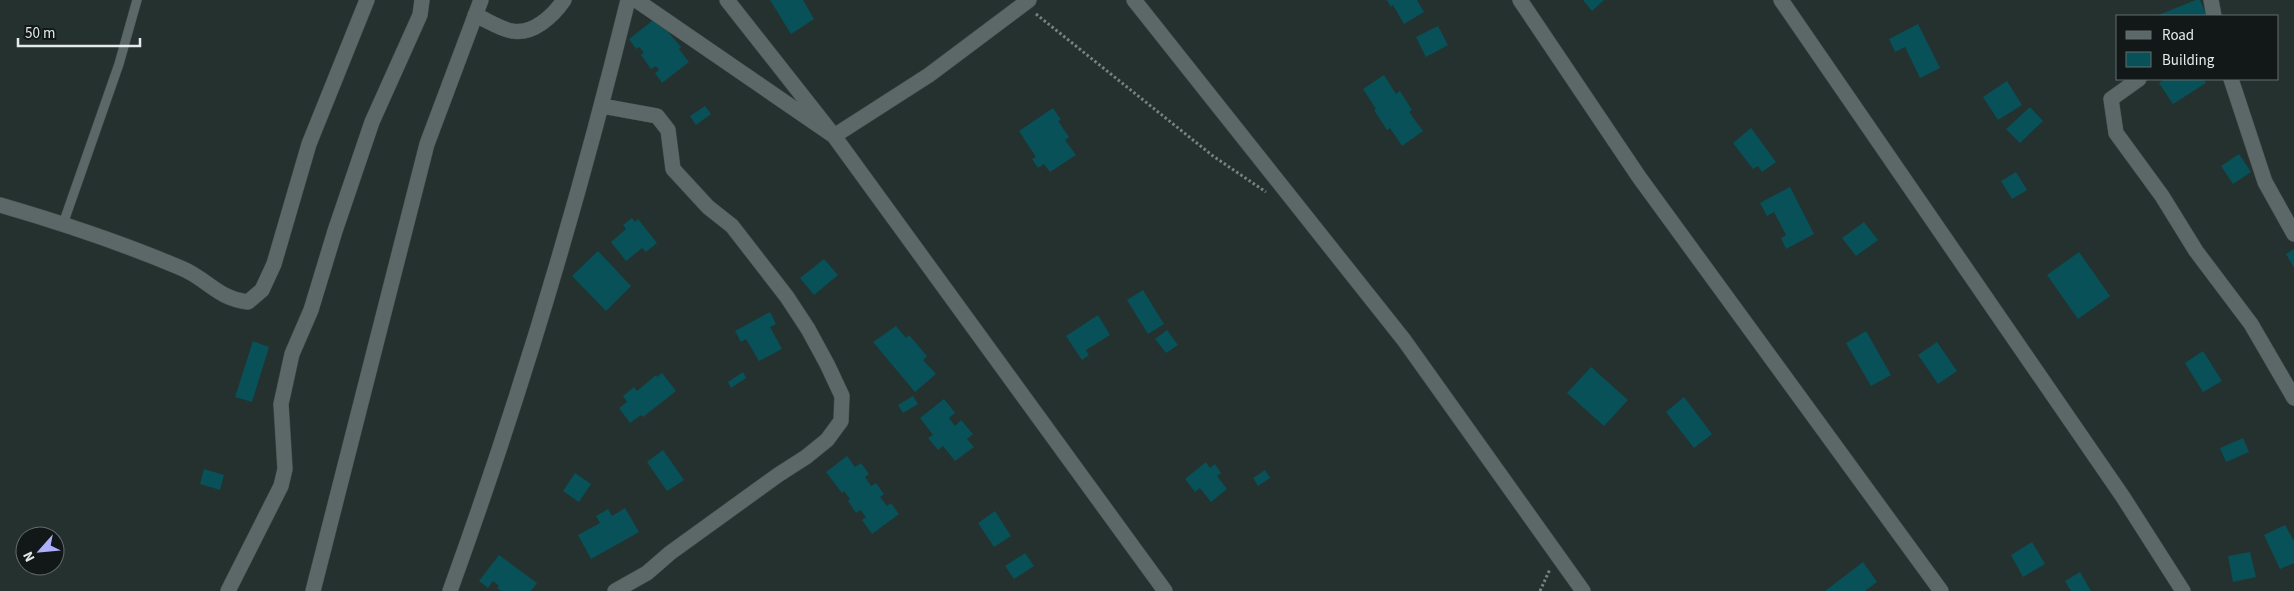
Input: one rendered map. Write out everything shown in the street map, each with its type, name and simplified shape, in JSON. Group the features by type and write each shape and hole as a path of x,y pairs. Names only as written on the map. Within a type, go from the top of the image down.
{"street":[{"path":"0,205 95,233 184,269 231,300 248,302 262,290 274,264 309,144 367,0"},
{"path":"228,591 281,486 285,469 282,404 292,354 311,310 335,231 372,122 420,15 422,0"},
{"path":"314,591 427,144 481,0"},
{"path":"475,15 510,31 520,32 534,28 556,12 564,0"},
{"path":"450,591 484,497 544,308 602,106 628,0"},
{"path":"636,0 834,136"},
{"path":"727,0 834,136 1165,591"},
{"path":"1134,0 1404,340 1583,591"},
{"path":"1520,0 1639,177 1941,591"},
{"path":"1781,0 2123,497 2183,591"},
{"path":"2211,0 2214,15"},
{"path":"834,136 929,74 1026,2"},
{"path":"2138,80 2111,99 2116,133 2162,196 2196,251 2251,324 2294,398"},
{"path":"2231,80 2265,182 2294,234"},
{"path":"602,106 657,116 668,130 673,169 708,207 732,226 787,297 827,364 842,396 841,421 827,440 806,457 678,547 647,572 615,591"}],"lane":[{"path":"63,224 119,64 137,0"}],"path":[{"path":"1026,2 1213,156 1270,195"},
{"path":"1540,591 1558,555"}],"building":[{"path":"770,0 803,0 814,19 791,34"},
{"path":"1387,0 1417,0 1424,12 1404,24 1393,5 1391,7"},
{"path":"1583,0 1604,0 1592,11"},
{"path":"2200,0 2207,15 2158,15"},
{"path":"656,18 681,47 679,49 689,62 662,83 655,73 659,70 656,66 651,69 641,55 644,52 639,47 636,49 629,39"},
{"path":"1918,24 1940,68 1920,78 1905,47 1895,52 1889,39"},
{"path":"1438,26 1448,45 1426,57 1416,37"},
{"path":"1384,75 1396,94 1400,91 1412,110 1409,112 1423,131 1402,146 1390,128 1387,130 1363,89"},
{"path":"2164,80 2204,80 2206,83 2173,104 2159,83"},
{"path":"2007,81 2022,105 1998,120 1983,97"},
{"path":"705,106 711,114 696,125 690,116"},
{"path":"2030,107 2043,121 2020,143 2006,129"},
{"path":"1053,108 1061,120 1058,121 1069,137 1065,140 1076,155 1050,172 1044,164 1038,168 1032,159 1036,157 1019,131"},
{"path":"1751,128 1776,162 1762,172 1758,166 1753,169 1733,143"},
{"path":"2239,154 2251,172 2233,184 2221,166"},
{"path":"2016,172 2027,190 2012,199 2001,181"},
{"path":"1790,187 1814,234 1786,249 1781,238 1786,235 1774,212 1767,216 1760,203"},
{"path":"632,218 635,222 638,219 657,243 646,252 642,248 626,261 611,242 626,229 623,225"},
{"path":"1864,222 1878,240 1856,256 1842,238"},
{"path":"2294,249 2294,268 2286,254"},
{"path":"598,251 631,286 606,311 572,276"},
{"path":"2079,252 2110,296 2078,319 2047,275"},
{"path":"824,259 838,275 814,295 800,278"},
{"path":"1143,290 1164,324 1148,334 1127,300"},
{"path":"770,312 776,324 770,327 782,349 759,361 746,339 741,342 735,331"},
{"path":"1098,315 1110,335 1086,350 1089,355 1082,360 1066,336"},
{"path":"896,326 906,338 909,335 927,356 923,360 936,374 915,392 873,342"},
{"path":"1167,330 1178,345 1166,353 1155,339"},
{"path":"1866,331 1891,375 1871,386 1846,343"},
{"path":"253,341 269,347 252,402 235,397"},
{"path":"1937,342 1957,371 1938,384 1918,355"},
{"path":"2203,351 2222,381 2203,392 2185,363"},
{"path":"1591,367 1628,400 1604,426 1567,393"},
{"path":"743,372 746,378 731,388 728,382"},
{"path":"662,373 676,391 643,417 641,415 630,423 619,408 627,402 623,396 634,387 637,391 656,375 657,377"},
{"path":"913,396 918,404 903,413 898,405"},
{"path":"1684,397 1712,434 1694,448 1666,412"},
{"path":"944,399 955,413 949,418 955,426 961,420 973,434 967,439 974,447 955,461 943,446 938,450 928,438 933,435 920,418"},
{"path":"2243,438 2249,452 2226,462 2220,448"},
{"path":"663,450 684,480 667,491 647,462"},
{"path":"847,456 855,467 861,463 869,474 865,477 871,486 876,483 884,494 880,497 887,506 891,503 899,514 872,534 862,520 866,517 860,510 856,513 848,501 850,499 844,491 842,493 826,472"},
{"path":"1206,462 1210,468 1215,464 1221,473 1217,476 1227,489 1211,502 1200,488 1195,492 1185,479"},
{"path":"204,469 224,475 220,490 200,484"},
{"path":"1265,470 1270,478 1258,486 1253,478"},
{"path":"575,473 591,484 579,502 563,491"},
{"path":"625,508 639,532 591,559 578,535 600,523 596,516 608,509 612,516"},
{"path":"995,511 1011,536 994,547 978,523"},
{"path":"2285,525 2294,541 2294,563 2280,569 2264,535"},
{"path":"2032,542 2045,564 2023,577 2011,555"},
{"path":"2250,552 2256,577 2233,582 2228,556"},
{"path":"1025,553 1034,566 1014,579 1005,566"},
{"path":"499,555 537,583 531,591 501,591 497,588 499,586 493,581 488,588 479,581"},
{"path":"1863,562 1877,582 1865,591 1825,591"},
{"path":"2080,572 2091,591 2071,591 2065,581"}]}
